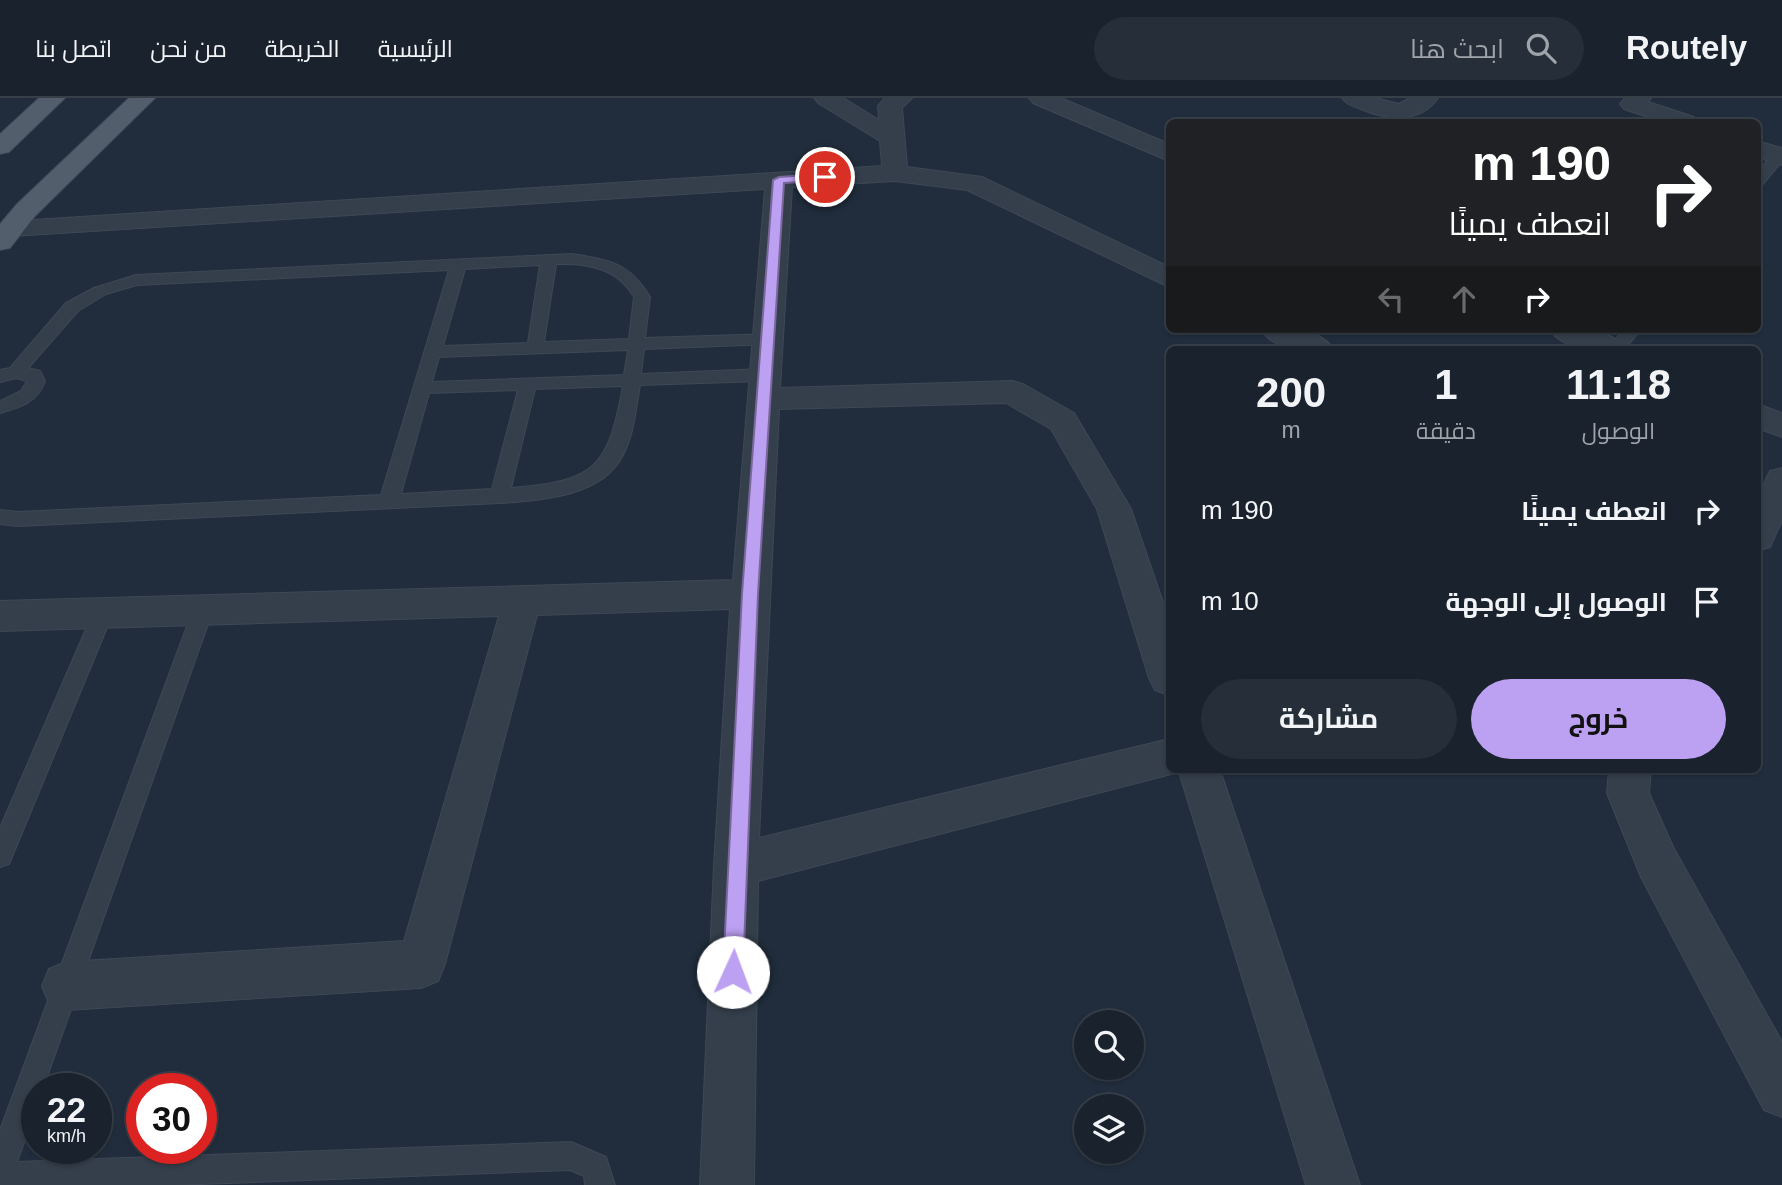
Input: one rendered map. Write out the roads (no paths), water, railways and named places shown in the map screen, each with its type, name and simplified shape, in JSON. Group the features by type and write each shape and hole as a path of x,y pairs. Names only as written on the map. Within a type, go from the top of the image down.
{"main road":[{"path":"0,147 53,98"},
{"path":"6,235 26,210 143,98"}],"street":[{"path":"826,98 892,138"},
{"path":"895,173 890,106 900,98"},
{"path":"1041,98 1166,152"},
{"path":"1354,98 1394,112 1405,112 1426,98"},
{"path":"1617,119 1636,101 1678,119"},
{"path":"1091,118 1112,105"},
{"path":"6,235 895,173 974,183 1166,277"},
{"path":"727,1185 736,865 750,594 779,180"},
{"path":"1283,333 1311,346"},
{"path":"1573,333 1604,346"},
{"path":"765,371 1012,392 1063,421 1114,509 1166,669"},
{"path":"1761,417 1782,426"},
{"path":"1761,528 1782,480"},
{"path":"0,616 750,594"},
{"path":"66,986 421,964 522,601"},
{"path":"736,865 1166,758"},
{"path":"1200,773 1333,1185"},
{"path":"1630,773 1628,793 1657,862 1782,1092"}],"lane":[{"path":"1761,175 1773,153"},
{"path":"0,517 18,519 500,496 535,494 576,485 609,463 624,429 642,298 633,281 612,265 572,259 136,281 100,290 72,307 8,374"},
{"path":"535,348 549,260"},
{"path":"389,501 458,265"},
{"path":"1617,346 1629,333"},
{"path":"433,352 635,343 765,371"},
{"path":"421,388 630,380 765,371"},
{"path":"0,407 20,400 35,387 34,375 8,374"},
{"path":"500,496 528,384"},
{"path":"0,1169 203,610"},
{"path":"0,856 103,613"},
{"path":"0,1177 335,1176 571,1156 596,1167 600,1185"}]}
